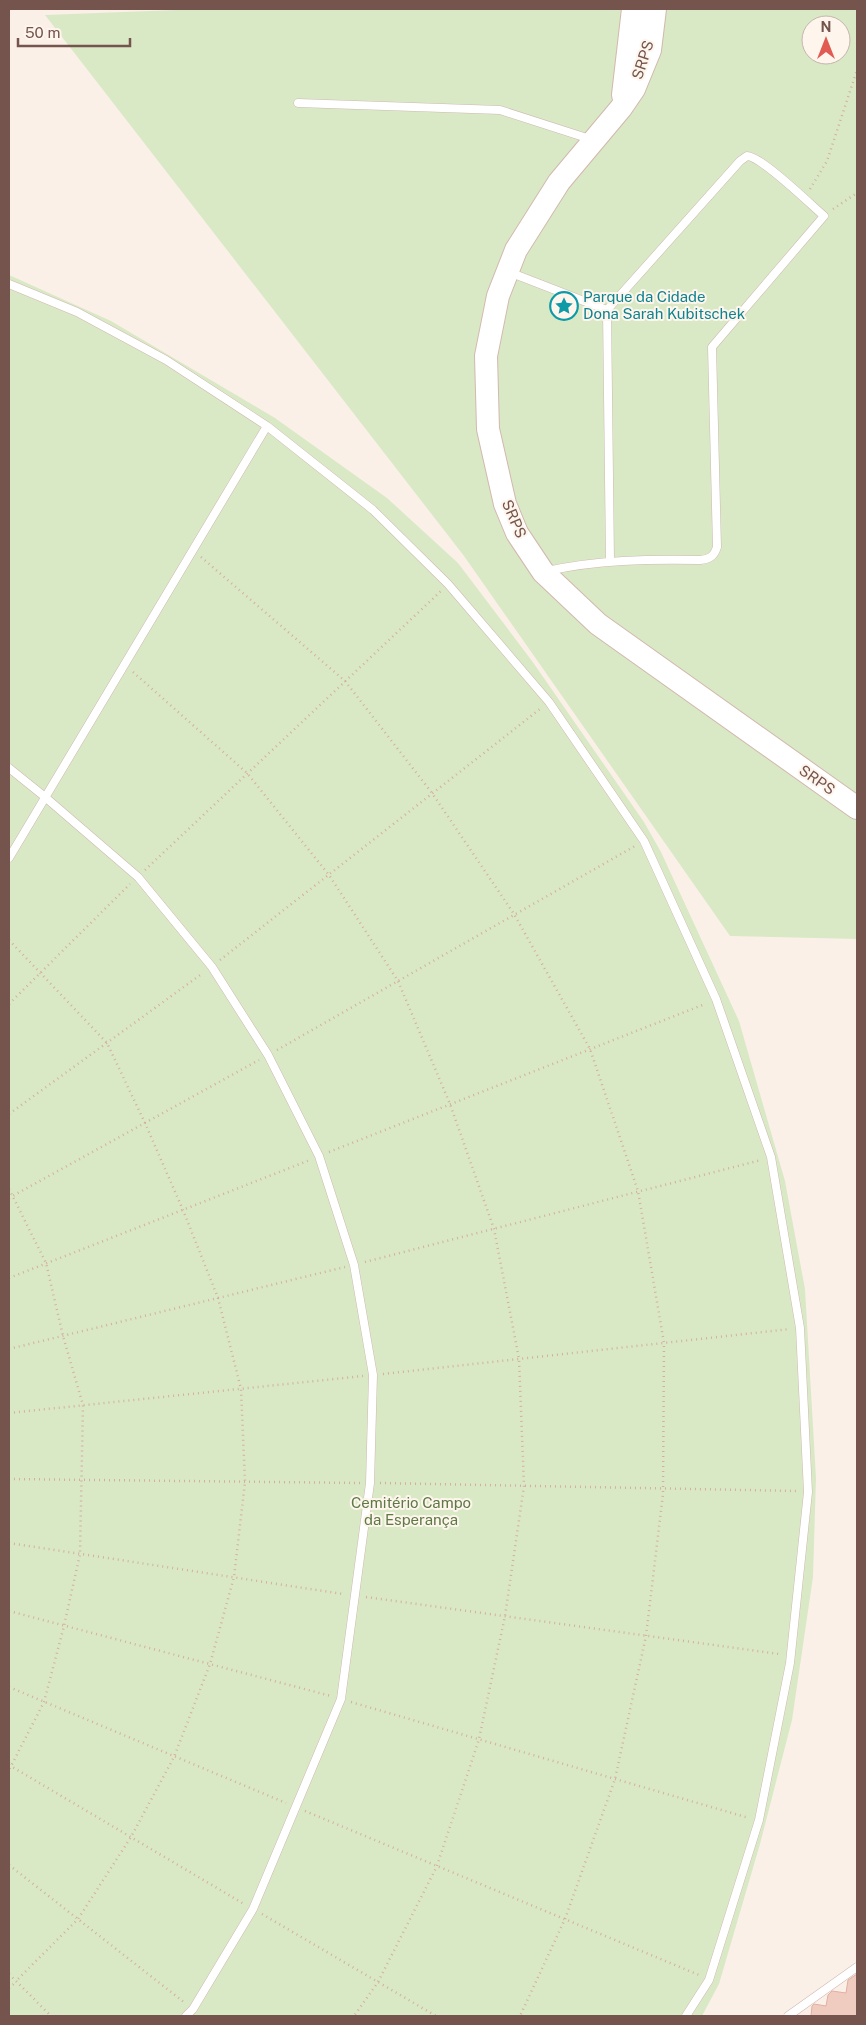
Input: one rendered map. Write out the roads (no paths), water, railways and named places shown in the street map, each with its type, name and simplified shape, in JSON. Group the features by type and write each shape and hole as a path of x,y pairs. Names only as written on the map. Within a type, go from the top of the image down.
{"main road":[{"name":"SRPS","path":"621,108 633,9"},
{"name":"SRPS","path":"656,9 650,50 634,89 621,108 559,182 516,250 498,296 486,356 488,428 505,504 517,533 543,572 598,624 857,808"}],"lane":[{"path":"298,102 500,110 595,140"},
{"path":"543,572 574,565 610,561 700,560 711,557 716,552 712,347 824,216 754,157 744,158 607,310 610,561"},
{"path":"507,271 607,310"},
{"path":"9,284 77,312 158,356 267,426 373,510 448,584 549,702 644,841 716,999 771,1157 800,1328 808,1492 791,1656 759,1820 710,1980 686,2016"},
{"path":"9,858 267,426"},
{"path":"9,768 138,877 212,967 268,1055 319,1156 354,1265 373,1375 370,1483 341,1699 253,1909 186,2016"},
{"path":"788,2016 857,1967"}],"place":[{"name":"Parque da Cidade Dona Sarah Kubitschek","path":"564,306"}],"park label":[{"name":"Cemitério Campo da Esperança","path":"411,1512"}]}
